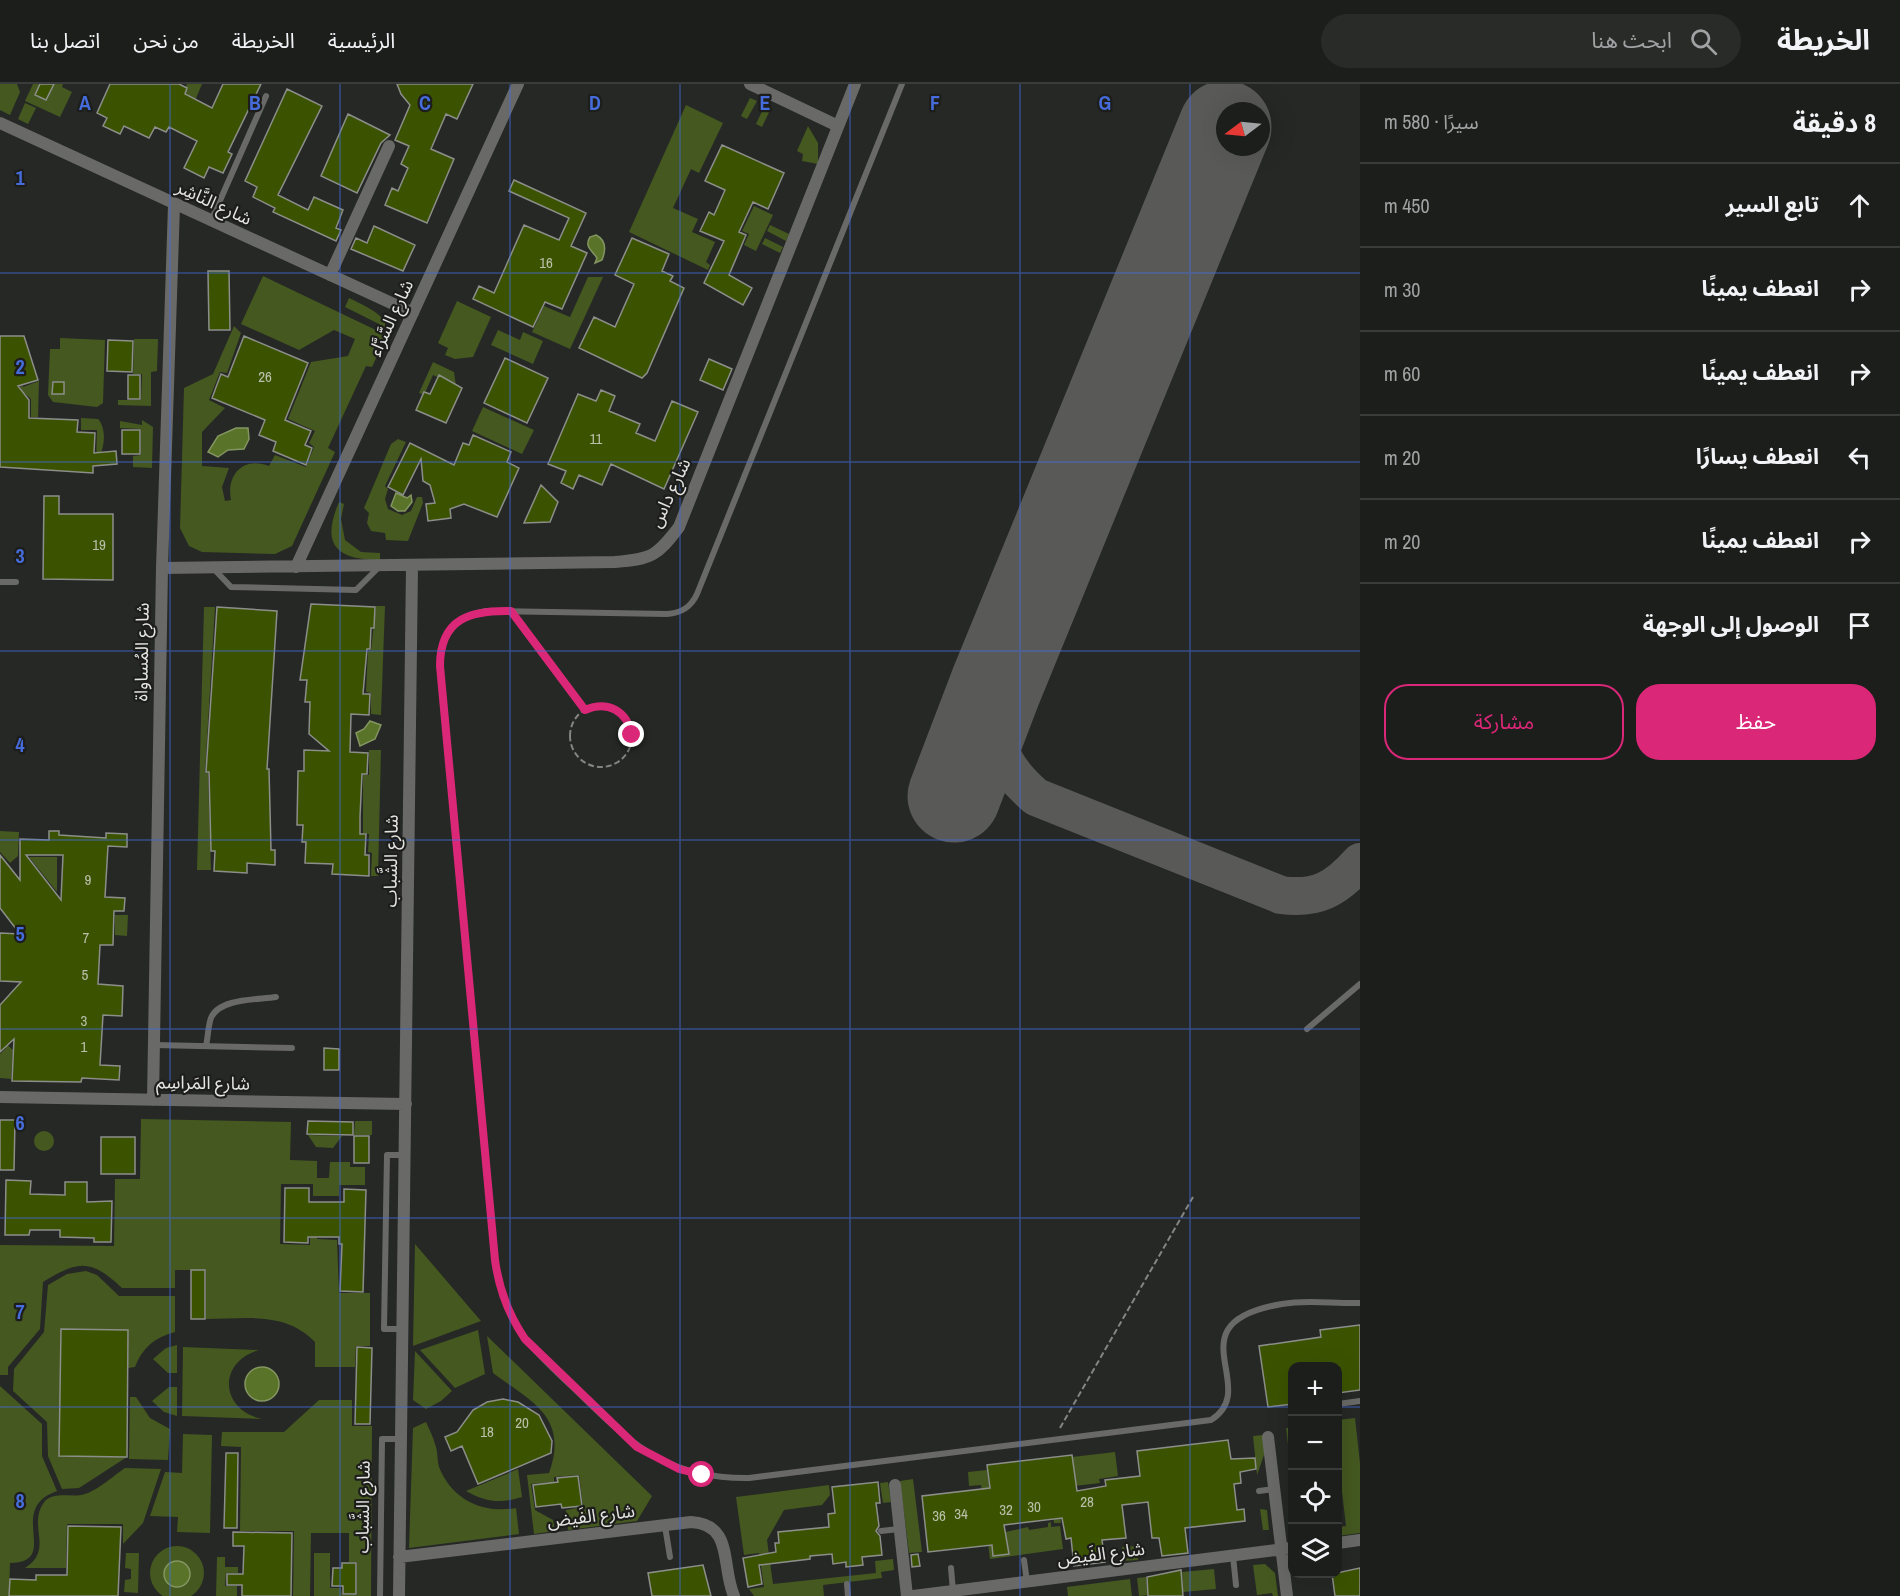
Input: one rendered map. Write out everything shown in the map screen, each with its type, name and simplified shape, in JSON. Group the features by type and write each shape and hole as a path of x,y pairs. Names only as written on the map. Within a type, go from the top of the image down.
{"street":[{"name":"شارع السَّرَّاء","path":"296,567 518,84"},
{"path":"750,84 838,126"},
{"name":"شارع داس","path":"162,568 634,561 644,560 663,548 679,527 855,84"},
{"name":"شارع النَّاشِر","path":"0,123 413,313"},
{"path":"330,275 389,146"},
{"name":"شارع المُساواة","path":"153,1100 162,568 174,205"},
{"name":"شارع الشَّباب","path":"399,1596 412,566"},
{"name":"شارع المَراسِم","path":"0,1097 406,1104"},
{"path":"1268,1437 1274,1490 1287,1549 1287,1596"},
{"path":"895,1485 907,1596"},
{"name":"شارع الفَيض","path":"399,1557 704,1522 714,1529 722,1541 729,1586 734,1596"},
{"path":"1342,1542 1360,1540"},
{"name":"شارع الفَيض","path":"913,1596 1287,1549"}],"lane":[{"path":"902,84 694,601 689,607 675,614 511,611 475,613 455,624 443,643 440,666 495,1260 501,1293 515,1325 536,1352 637,1447 679,1469 702,1475 749,1478 1211,1420 1219,1415 1228,1399 1230,1389 1222,1344 1228,1328 1241,1316 1293,1302 1360,1303"},
{"path":"210,221 266,96"},
{"path":"212,568 231,587 356,590 380,566"},
{"path":"0,582 16,582"},
{"path":"1307,1029 1360,984"},
{"path":"206,1046 211,1017 220,1008 231,1003 276,997"},
{"path":"154,1045 292,1048"},
{"path":"403,1329 384,1329 387,1155 405,1155"},
{"path":"1342,1403 1360,1401"},
{"name":"شارع الشَّباب","path":"380,1596 382,1439 401,1439"},
{"path":"1258,1491 1274,1490"},
{"path":"664,1525 670,1557"},
{"path":"881,1531 899,1529"},
{"path":"1233,1556 1236,1585"},
{"path":"1024,1560 1027,1582"},
{"path":"951,1568 953,1591"},
{"path":"847,1584 848,1596"}],"path":[{"path":"511,611 585,710"},
{"path":"595,706 616,709 630,724 631,746 618,763 608,767 587,764 573,748 572,727 585,710 595,706"},
{"path":"1052,1441 1193,1197"}],"shaded area":[{"path":"0,84 17,84 20,92 10,115 0,110"},
{"path":"33,84 63,84 62,87 72,92 60,117 25,101"},
{"path":"187,84 202,84 189,115 176,109"},
{"path":"750,98 757,101 747,119 741,116"},
{"path":"25,103 36,108 28,124 18,119"},
{"path":"686,105 723,123 699,173 691,169 673,208 698,219 692,232 715,242 706,262 710,265 708,270 629,232"},
{"path":"765,105 771,108 762,127 756,124"},
{"path":"808,126 818,143 818,164 802,161 803,154 797,151"},
{"path":"754,206 773,215 756,251 744,245 749,234 742,231"},
{"path":"770,225 789,234 786,241 767,231"},
{"path":"596,235 603,242 604,253 602,260 595,263 597,258 588,243 590,237"},
{"path":"765,238 783,247 780,253 762,244"},
{"path":"263,276 380,332 383,326 345,307 349,298 382,318 386,332 372,367 366,366 328,448 335,452 292,546 275,554 202,552 189,546 180,528 184,388 213,374 234,326 241,333 227,373 220,372 209,400 225,408 202,432 202,466 229,468 222,487 225,501 231,500 231,483 238,470 244,466 260,464 269,466 275,455 306,467 314,447 309,443 315,431 288,419 311,362 348,356 355,339 334,330 299,350 241,324"},
{"path":"588,277 603,277 570,349 532,332 544,306 570,317"},
{"path":"457,301 491,317 473,357 455,359 445,355 448,348 438,343"},
{"path":"498,330 520,340 523,332 543,341 533,364 491,345"},
{"path":"60,338 105,340 103,403 97,407 53,402 48,395 50,349 60,349"},
{"path":"134,339 158,339 157,371 151,372 151,406 118,405 118,400 141,400 142,374 133,374"},
{"path":"10,356 23,387 39,381 38,417 31,417 31,399 22,391"},
{"path":"433,362 454,372 456,386 433,375 424,395 419,393"},
{"path":"483,407 534,430 522,454 472,431"},
{"path":"81,418 98,419 103,429 103,447 96,462 97,430 81,430"},
{"path":"142,420 153,427 152,468 133,467 133,456 141,455 141,429 120,428 120,421 142,425"},
{"path":"236,428 248,428 249,439 244,449 228,450 218,457 208,452 218,436"},
{"path":"398,439 406,442 385,486 388,489 385,499 388,509 402,515 411,511 417,497 422,497 423,503 408,541 386,540 385,533 371,531 367,523 369,513 364,508 391,444"},
{"path":"396,493 407,498 411,495 412,502 405,511 398,511 391,506"},
{"path":"339,502 344,504 341,519 345,540 361,552 380,553 380,560 352,557 336,547 331,529"},
{"path":"376,606 385,606 381,715 371,714 371,693 366,692 368,651 371,650"},
{"path":"204,607 215,607 205,773 208,773 211,870 197,870"},
{"path":"370,721 381,725 375,739 360,746 356,733 364,729"},
{"path":"369,750 381,750 378,876 371,876 372,853 368,852 369,834 363,833 363,775 369,775"},
{"path":"0,831 19,832 18,856 10,863 0,852"},
{"path":"29,857 57,857 57,892"},
{"path":"115,915 128,915 127,936 115,935"},
{"path":"0,1038 13,1050 11,1079 0,1078 0,1054 6,1048 0,1042"},
{"path":"141,1119 291,1122 290,1160 317,1161 317,1178 329,1178 330,1162 350,1162 350,1167 365,1167 365,1185 339,1185 339,1196 313,1196 313,1184 281,1184 280,1244 310,1245 310,1230 317,1230 317,1239 337,1240 339,1293 370,1293 370,1346 356,1346 355,1367 315,1367 315,1342 291,1325 251,1318 206,1319 206,1270 175,1270 175,1288 122,1288 102,1272 84,1266 66,1270 43,1282 40,1329 8,1367 8,1375 0,1375 0,1245 114,1246 115,1179 140,1179"},
{"path":"355,1121 372,1121 372,1135 354,1135"},
{"path":"44,1131 51,1134 54,1141 51,1148 44,1151 37,1148 34,1141 37,1134"},
{"path":"308,1135 342,1136 333,1148 316,1147"},
{"path":"415,1244 481,1321 413,1346"},
{"path":"86,1271 97,1275 119,1296 175,1296 175,1332 150,1344 141,1354 135,1367 128,1368 128,1330 61,1329 59,1455 127,1457 79,1488 62,1489 48,1456 47,1422 13,1391 14,1369 44,1332 48,1285 67,1274"},
{"path":"478,1330 485,1374 455,1388 420,1350"},
{"path":"487,1336 652,1496 637,1521 568,1530 566,1510 583,1507 579,1475 554,1477 554,1482 531,1484 535,1510 553,1520 555,1531 534,1534 527,1475 549,1473 554,1454 554,1438 550,1424 543,1413 521,1393 493,1373"},
{"path":"177,1345 177,1373 168,1373 153,1359 166,1348"},
{"path":"183,1347 259,1350 245,1356 236,1365 230,1375 229,1386 238,1406 248,1414 262,1419 182,1416"},
{"path":"415,1351 452,1391 441,1401 426,1409 413,1400"},
{"path":"262,1367 274,1372 279,1384 274,1396 262,1401 250,1396 245,1384 250,1372"},
{"path":"0,1386 42,1424 42,1456 57,1491 42,1499 35,1510 32,1554 25,1560 10,1563 9,1596 0,1596"},
{"path":"169,1387 177,1387 177,1416 164,1412 152,1401"},
{"path":"130,1397 136,1397 150,1418 170,1429 168,1460 129,1459"},
{"path":"319,1400 352,1400 352,1426 372,1426 371,1596 314,1596 314,1553 330,1553 330,1588 341,1588 342,1595 357,1595 357,1562 349,1562 349,1533 311,1533 310,1596 293,1596 294,1531 240,1531 241,1447 221,1446 222,1432 284,1432"},
{"path":"1355,1418 1360,1463 1360,1533 1342,1535 1342,1526 1346,1526 1342,1492 1342,1420"},
{"path":"426,1422 436,1447 439,1467 452,1488 460,1496 481,1506 492,1509 516,1508 519,1534 409,1548 413,1428"},
{"path":"183,1434 212,1435 210,1533 177,1532 178,1517 150,1516 165,1472 182,1473"},
{"path":"1263,1435 1265,1452 1257,1475 1253,1436"},
{"path":"1115,1452 1118,1476 1099,1479 1100,1483 1057,1488 1061,1523 1054,1523 1046,1460"},
{"path":"125,1468 161,1469 143,1523 123,1544 123,1524 67,1524 66,1568 25,1568 34,1561 38,1553 40,1545 38,1519 45,1501 57,1496 86,1494"},
{"path":"518,1469 522,1497 507,1501 493,1501 466,1491"},
{"path":"987,1470 995,1530 1001,1533 1028,1527 1029,1530 1048,1527 1048,1523 1051,1522 1051,1527 1060,1526 1063,1549 990,1559 981,1485 969,1486 968,1472"},
{"path":"913,1479 922,1552 909,1553 900,1481"},
{"path":"888,1482 891,1502 883,1503 880,1483"},
{"path":"829,1485 830,1495 822,1505 784,1510 767,1540 773,1584 876,1573 875,1561 893,1559 894,1570 881,1572 882,1578 823,1585 824,1596 754,1596 749,1589 764,1587 759,1553 744,1555 736,1497"},
{"path":"1260,1509 1267,1510 1269,1530 1263,1530"},
{"path":"177,1546 187,1548 196,1554 203,1568 202,1583 196,1592 189,1597 162,1595 152,1583 150,1573 152,1563 158,1554 167,1548"},
{"path":"1137,1546 1138,1560 1123,1561 1122,1547"},
{"path":"126,1553 139,1553 138,1593 124,1592 125,1580 131,1579 131,1569 125,1568"},
{"path":"217,1557 225,1557 225,1567 238,1567 238,1573 226,1573 225,1586 237,1586 237,1596 216,1596"},
{"path":"177,1561 186,1565 190,1574 186,1583 177,1587 168,1583 164,1574 168,1565"},
{"path":"1265,1564 1275,1573 1278,1596 1273,1596 1272,1593 1257,1595 1253,1565"},
{"path":"1214,1569 1216,1589 1139,1596 1137,1578 1146,1577 1147,1590 1183,1587 1182,1572"},
{"path":"1130,1579 1132,1596 1068,1596 1067,1587"}],"building":[{"path":"40,84 54,84 46,100 35,95"},
{"path":"110,84 179,84 187,88 185,94 212,108 223,84 261,84 228,152 232,154 223,173 209,167 204,178 184,168 197,141 169,127 166,132 155,127 149,138 124,126 120,134 103,126 107,118 97,113"},
{"path":"397,84 473,84 457,119 446,114 431,149 454,159 427,223 385,205 392,188 398,191 408,168 401,164 409,146 395,140 410,105 401,94"},
{"path":"287,89 322,106 278,195 308,210 314,197 343,210 336,228 341,230 336,241 273,212 275,208 253,197 257,187 245,181"},
{"path":"348,114 390,135 381,143 357,193 321,176"},
{"path":"722,145 784,173 768,209 753,202 739,232 746,235 729,275 752,288 743,305 704,283 724,241 700,231 709,212 714,215 725,190 705,181"},
{"path":"514,180 586,213 571,246 587,253 562,309 545,302 533,327 473,299 479,286 494,293 524,225 559,240 569,218 509,191"},
{"path":"374,226 415,245 403,271 351,249 356,238 367,243"},
{"path":"632,238 669,254 662,271 673,276 670,281 684,288 647,373 642,378 579,348 594,317 615,327 634,284 615,275"},
{"path":"208,271 229,271 230,330 209,330"},
{"path":"0,336 24,336 38,380 18,386 29,400 29,418 78,420 77,432 95,433 94,453 116,451 117,464 93,466 93,473 0,467"},
{"path":"244,336 308,363 285,420 311,431 305,445 312,448 306,465 273,451 276,442 259,435 265,420 212,398 221,374 228,377"},
{"path":"108,340 133,341 132,372 107,371"},
{"path":"505,358 548,378 527,423 484,403"},
{"path":"709,359 732,369 723,390 700,380"},
{"path":"128,375 140,375 140,399 128,399"},
{"path":"439,375 462,388 446,423 416,410 424,392 430,394"},
{"path":"53,382 64,382 64,394 52,394"},
{"path":"601,390 615,396 609,411 640,424 636,433 655,441 672,401 698,412 664,489 611,464 602,485 579,475 573,489 561,483 566,471 548,464 578,394 596,401"},
{"path":"122,430 140,430 140,454 122,454"},
{"path":"473,435 511,452 507,462 519,468 497,517 464,504 450,509 451,518 428,521 426,504 435,503 430,485 423,481 421,459 403,495 388,487 410,443 454,465 463,443 469,445"},
{"path":"541,485 558,502 550,522 524,523"},
{"path":"44,496 59,496 59,514 113,514 113,580 43,579"},
{"path":"311,604 375,607 370,649 367,649 363,694 370,694 369,715 351,714 350,752 368,753 367,774 362,774 360,834 366,834 365,855 369,855 369,876 332,874 333,864 305,863 306,842 302,842 303,825 297,825 298,771 304,771 304,750 329,751 309,734 310,702 305,702 307,680 300,680"},
{"path":"217,607 277,611 267,769 269,769 271,850 275,850 275,865 247,863 247,873 214,871 215,851 211,851 209,772 206,772"},
{"path":"49,831 59,831 59,835 106,838 106,833 127,834 127,847 108,846 105,897 125,898 124,911 114,911 113,945 100,945 98,984 123,986 122,1016 103,1015 100,1065 120,1066 119,1080 82,1078 81,1082 12,1081 14,1039 0,1052 0,1005 21,982 0,981 0,933 20,934 0,908 0,855 20,880 20,839 49,840","holes":["26,855 63,855 61,900"]},
{"path":"324,1048 339,1049 339,1070 324,1070"},
{"path":"0,1120 15,1120 14,1170 0,1170"},
{"path":"308,1121 353,1122 353,1135 307,1134"},
{"path":"354,1136 369,1136 369,1163 354,1163"},
{"path":"101,1137 135,1137 135,1174 101,1174"},
{"path":"6,1180 31,1181 30,1194 65,1195 65,1182 87,1182 87,1202 112,1201 111,1242 94,1242 94,1238 60,1237 60,1230 30,1230 29,1235 5,1235"},
{"path":"285,1188 309,1188 309,1202 344,1202 344,1189 366,1190 363,1292 340,1291 342,1244 339,1244 339,1237 308,1237 308,1243 284,1242"},
{"path":"191,1270 205,1270 205,1319 191,1319"},
{"path":"1360,1325 1360,1390 1342,1392 1342,1362 1288,1362 1288,1405 1268,1407 1259,1346 1321,1337 1320,1330"},
{"path":"61,1329 128,1330 127,1457 59,1456"},
{"path":"357,1347 372,1348 370,1424 355,1424"},
{"path":"503,1399 518,1402 539,1415 552,1441 551,1453 478,1484 462,1446 451,1451 445,1437 457,1432 473,1410 487,1402"},
{"path":"1228,1440 1231,1459 1255,1458 1256,1469 1240,1472 1241,1483 1234,1484 1237,1510 1244,1509 1245,1521 1185,1528 1188,1553 1162,1556 1159,1538 1152,1538 1148,1502 1122,1505 1126,1538 1102,1540 1105,1562 1074,1566 1071,1538 1066,1539 1062,1518 1004,1525 1009,1554 993,1556 992,1545 928,1552 922,1496 990,1488 987,1465 1072,1455 1077,1491 1106,1486 1105,1480 1140,1476 1137,1451"},
{"path":"226,1453 238,1453 237,1528 224,1528"},
{"path":"578,1476 582,1506 562,1508 561,1504 536,1507 533,1485 558,1482 557,1478"},
{"path":"878,1482 880,1503 876,1503 879,1526 876,1531 880,1536 882,1555 862,1557 863,1565 846,1567 846,1562 833,1564 832,1554 759,1565 762,1584 748,1587 743,1558 776,1552 775,1543 779,1543 778,1532 829,1527 828,1514 835,1513 832,1487"},
{"path":"68,1526 121,1527 118,1596 9,1596 10,1579 36,1580 36,1575 67,1575"},
{"path":"233,1532 292,1533 291,1596 242,1596 242,1585 227,1585 227,1574 243,1574 244,1546 233,1546"},
{"path":"918,1554 920,1566 912,1567 911,1555"},
{"path":"342,1563 356,1563 356,1594 343,1594 343,1586 332,1586 333,1568 342,1568"},
{"path":"703,1565 711,1596 652,1596 648,1573"},
{"path":"1360,1568 1360,1596 1335,1596 1333,1578 1342,1578 1342,1572"},
{"path":"1181,1570 1183,1596 1148,1596 1147,1577"}],"taxiway":[{"path":"996,686 995,720 1000,748 1012,772 1036,797 1281,895 1305,896 1325,890 1343,879 1360,862"}],"runway":[{"path":"954,796 996,686 1216,149"}],"route":[{"path":"632,735 630,724 616,709 595,706 585,710 511,611 475,613 455,624 448,633 440,654 440,666 495,1260 501,1293 515,1325 525,1339 618,1432 657,1459 679,1469 702,1475"}]}
